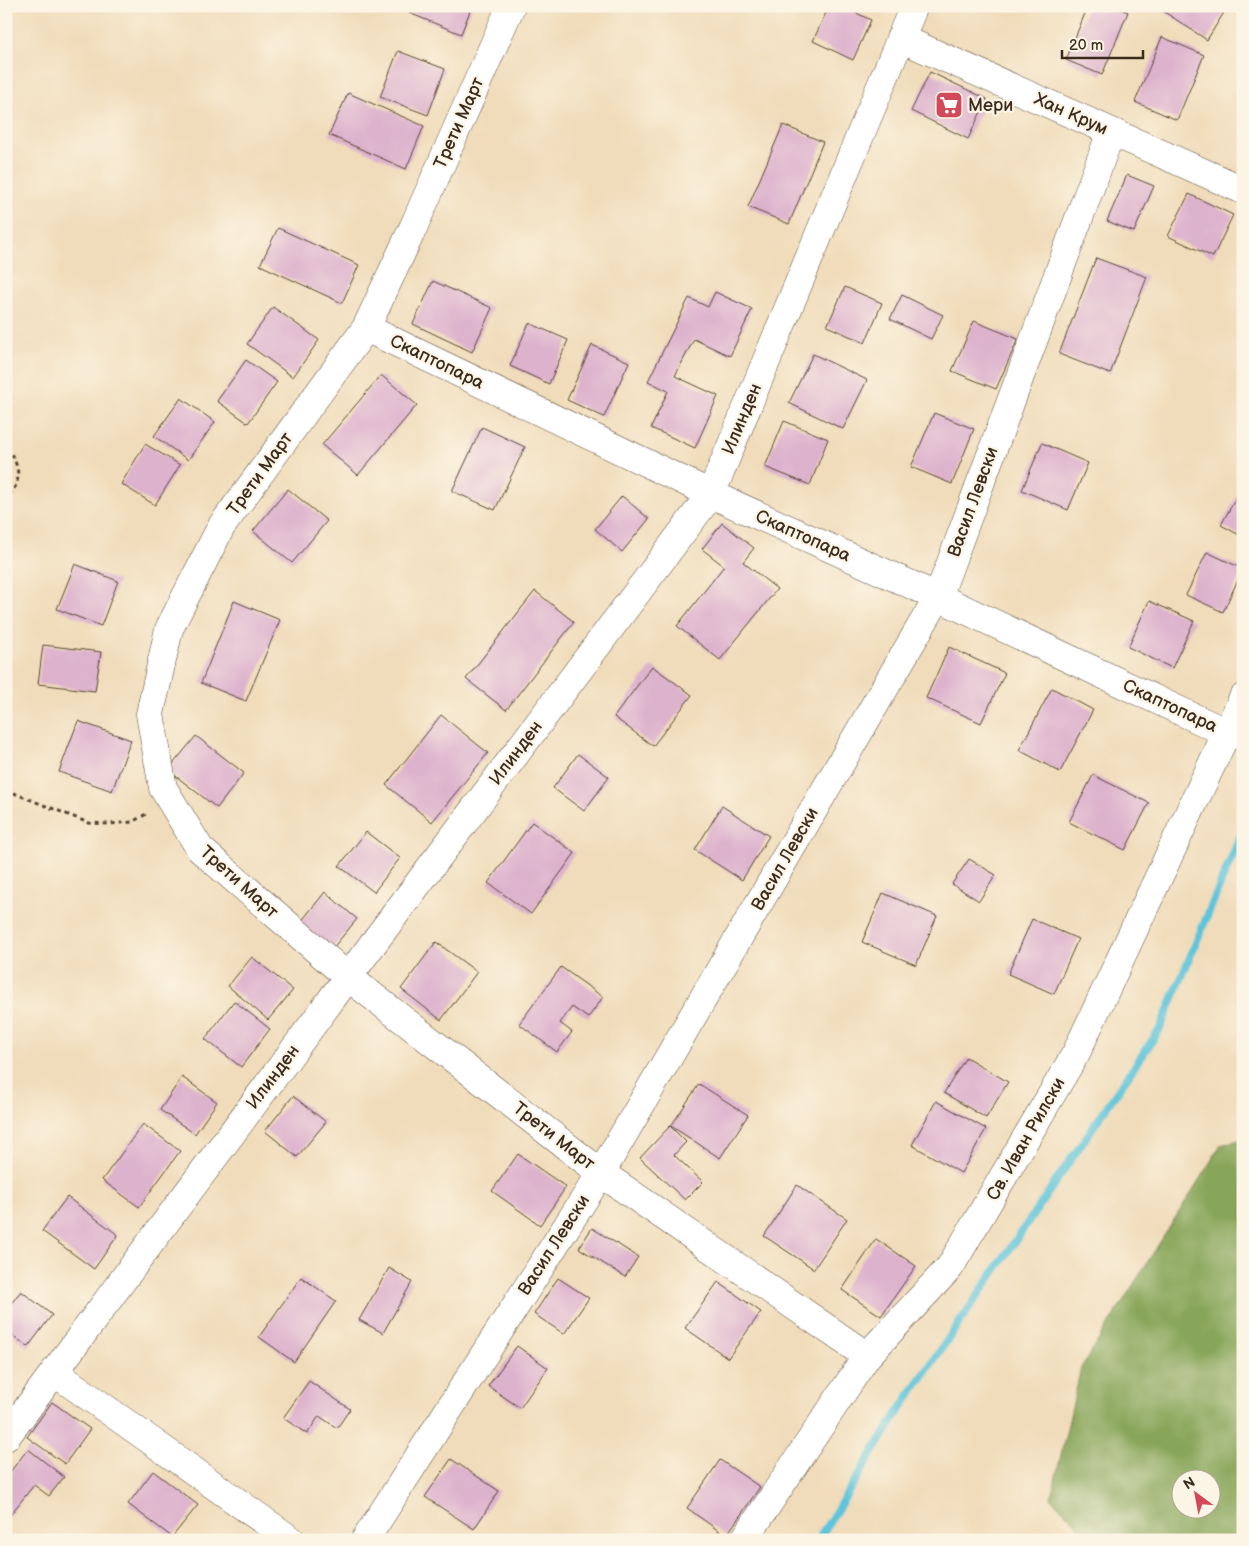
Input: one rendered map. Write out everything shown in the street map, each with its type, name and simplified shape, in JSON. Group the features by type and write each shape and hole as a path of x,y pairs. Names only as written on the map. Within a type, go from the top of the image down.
{"street":[{"name":"Трети Март","path":"511,6 413,228 366,328 221,527 169,630 150,714 163,788 200,849 348,977 601,1173 867,1356"},
{"name":"Илинден","path":"6,1437 348,977 711,494 914,6"},
{"name":"Хан Крум","path":"900,38 1243,190"},
{"name":"Васил Левски","path":"365,1540 601,1173 938,597 1110,132"},
{"name":"Скаптопара","path":"366,328 711,494 1235,735"},
{"name":"Св. Иван Рилски","path":"744,1540 867,1356 950,1267 1076,1053 1235,735 1243,698"},
{"path":"54,1372 290,1540"}],"path":[{"path":"6,449 16,464 17,482 6,499"},
{"path":"6,790 89,824 132,822 171,801"}],"green space":[{"path":"1243,1139 1243,1540 1092,1540 1051,1498 1081,1368 1221,1145"}],"building":[{"path":"412,6 472,6 461,34 409,13"},
{"path":"829,6 842,6 871,20 853,60 813,41"},
{"path":"1088,6 1113,6 1128,12 1102,75 1066,60"},
{"path":"1161,6 1228,6 1207,40 1160,9"},
{"path":"1162,37 1204,55 1177,120 1135,102"},
{"path":"398,51 445,69 428,115 380,97"},
{"name":"Мери","path":"930,72 987,99 968,139 911,111"},
{"path":"348,93 424,126 406,169 329,135"},
{"path":"783,125 823,142 789,224 748,207"},
{"path":"1127,175 1154,186 1134,232 1107,221"},
{"path":"1189,194 1233,215 1213,257 1168,236"},
{"path":"278,228 359,265 342,303 260,265"},
{"path":"1096,258 1147,277 1110,374 1059,354"},
{"path":"433,281 492,308 472,352 413,324"},
{"path":"845,287 882,303 865,343 827,326"},
{"path":"715,292 752,309 730,356 694,339 675,376 718,396 695,448 651,428 668,391 648,381 689,298 708,307"},
{"path":"902,295 943,315 931,339 890,319"},
{"path":"273,307 319,340 293,377 247,344"},
{"path":"974,321 1018,339 996,389 952,371"},
{"path":"529,323 568,340 549,384 510,366"},
{"path":"592,345 629,362 604,417 567,400"},
{"path":"813,354 867,380 843,429 789,403"},
{"path":"246,360 277,382 248,423 217,401"},
{"path":"381,375 417,405 358,475 322,445"},
{"path":"181,398 215,422 188,460 154,436"},
{"path":"934,413 974,429 952,484 911,467"},
{"path":"784,421 828,439 810,485 765,467"},
{"path":"482,427 525,447 495,510 452,491"},
{"path":"1042,443 1088,463 1068,510 1022,490"},
{"path":"145,444 180,465 155,505 121,484"},
{"path":"1243,485 1243,537 1221,525"},
{"path":"288,489 327,521 292,563 253,531"},
{"path":"622,496 649,519 622,552 595,529"},
{"path":"722,523 754,548 743,562 777,589 720,660 677,626 724,566 702,549"},
{"path":"1207,552 1243,569 1223,612 1186,595"},
{"path":"75,564 118,581 101,626 57,609"},
{"path":"535,591 574,622 506,710 466,679"},
{"path":"234,601 280,620 246,701 201,683"},
{"path":"1149,601 1194,621 1172,668 1128,647"},
{"path":"43,645 101,652 95,691 38,684"},
{"path":"949,647 1005,673 981,723 926,698"},
{"path":"652,666 692,695 653,746 614,717"},
{"path":"1052,688 1093,710 1060,772 1019,750"},
{"path":"441,715 488,753 432,822 386,785"},
{"path":"78,721 131,740 112,791 59,772"},
{"path":"196,736 244,773 217,808 168,770"},
{"path":"578,754 609,777 584,811 553,788"},
{"path":"1093,775 1149,803 1125,850 1069,822"},
{"path":"722,806 769,836 742,880 695,850"},
{"path":"532,822 575,853 531,914 488,883"},
{"path":"366,832 400,858 374,892 339,866"},
{"path":"969,859 996,875 979,901 952,884"},
{"path":"325,892 357,919 332,949 300,923"},
{"path":"883,893 937,916 916,965 862,942"},
{"path":"1032,919 1078,939 1054,994 1008,974"},
{"path":"436,942 477,972 441,1020 401,989"},
{"path":"252,957 293,990 268,1020 228,986"},
{"path":"561,967 603,997 588,1018 572,1007 560,1023 572,1032 557,1052 519,1024"},
{"path":"234,1001 270,1029 241,1067 205,1039"},
{"path":"966,1057 1008,1082 986,1118 944,1093"},
{"path":"182,1077 217,1102 195,1134 160,1110"},
{"path":"699,1084 748,1115 720,1158 671,1126"},
{"path":"293,1096 326,1122 297,1157 265,1131"},
{"path":"936,1101 986,1129 961,1173 912,1145"},
{"path":"143,1124 180,1151 139,1207 102,1180"},
{"path":"670,1126 686,1142 674,1155 703,1182 685,1200 640,1158"},
{"path":"518,1154 566,1187 540,1225 492,1191"},
{"path":"797,1185 847,1219 814,1269 764,1236"},
{"path":"67,1197 118,1235 94,1269 42,1231"},
{"path":"592,1228 638,1257 625,1277 579,1248"},
{"path":"876,1239 916,1266 881,1316 842,1290"},
{"path":"389,1268 412,1282 383,1333 359,1320"},
{"path":"301,1277 336,1301 294,1362 259,1337"},
{"path":"558,1278 589,1298 564,1334 534,1314"},
{"path":"718,1282 761,1312 728,1358 685,1328"},
{"path":"21,1291 52,1315 28,1347 6,1330 6,1310"},
{"path":"517,1346 548,1368 520,1408 488,1386"},
{"path":"309,1381 350,1409 337,1428 319,1416 307,1434 283,1418"},
{"path":"52,1402 90,1429 65,1464 27,1437"},
{"path":"28,1449 64,1477 49,1496 34,1485 6,1520 6,1477"},
{"path":"451,1459 499,1491 474,1529 425,1497"},
{"path":"720,1460 760,1487 726,1536 687,1508"},
{"path":"153,1471 198,1505 172,1537 128,1504"}],"waterway":[{"path":"818,1540 899,1411 1160,1029 1243,830"}],"place":[{"name":"Мери","path":"949,105"}]}
